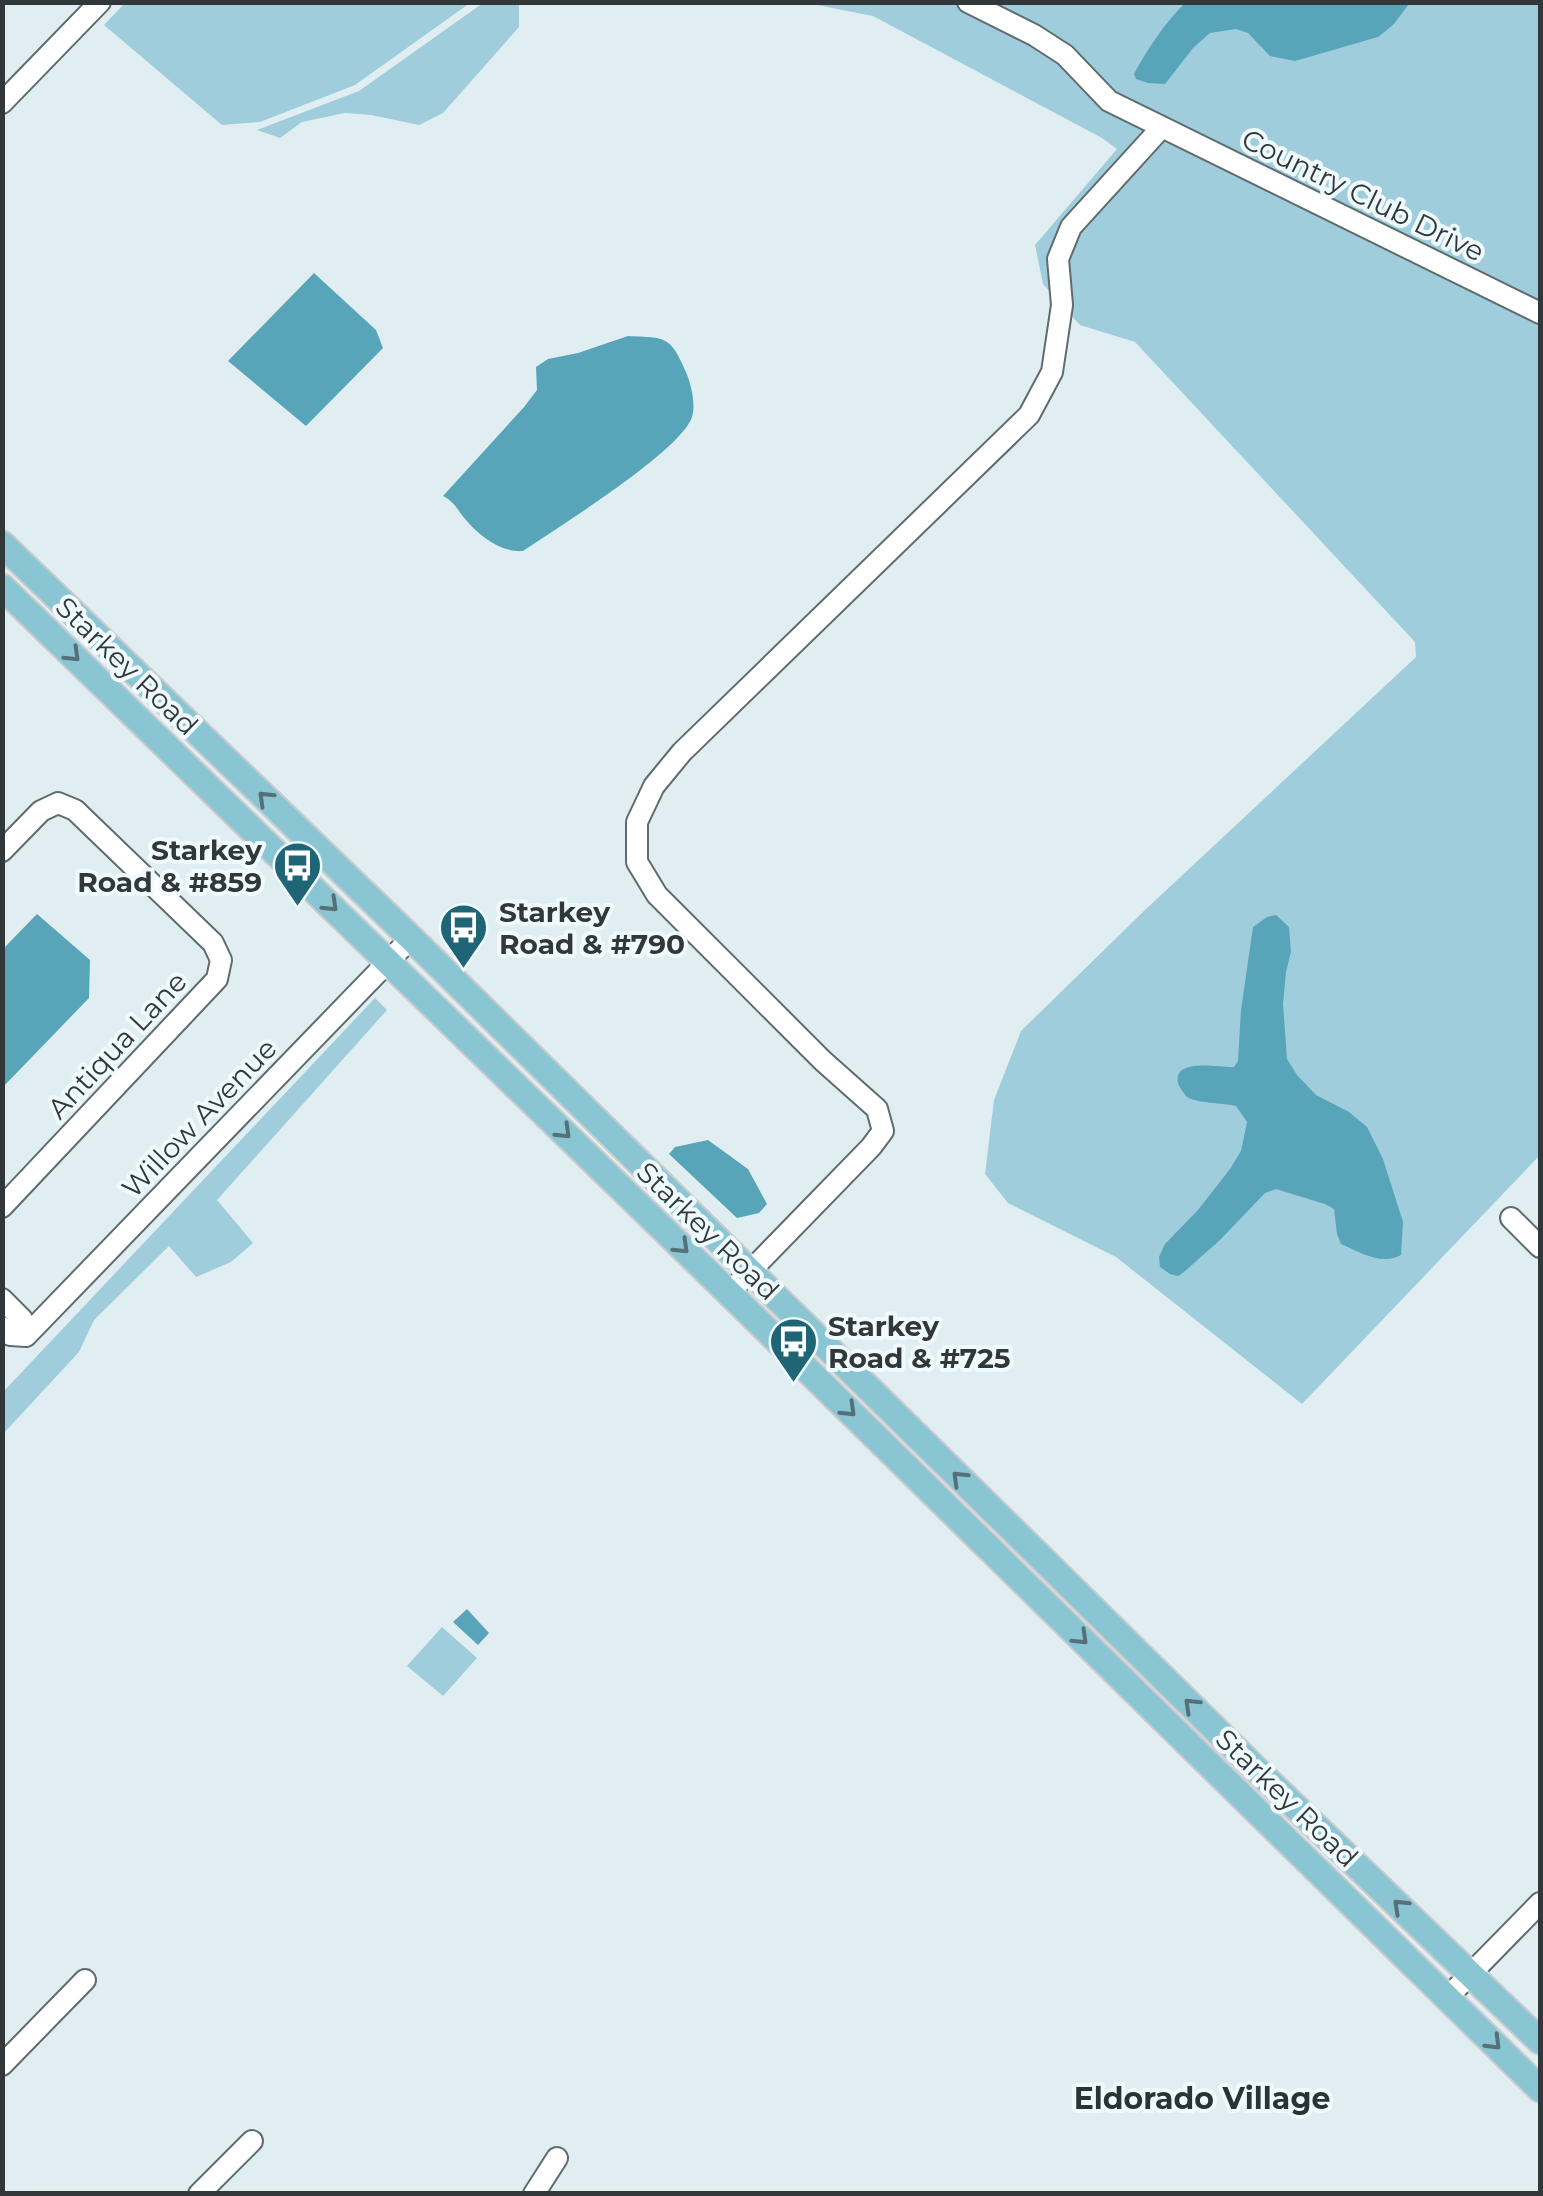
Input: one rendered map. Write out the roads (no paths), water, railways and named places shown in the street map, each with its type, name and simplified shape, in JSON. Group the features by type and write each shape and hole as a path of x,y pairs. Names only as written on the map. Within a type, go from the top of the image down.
{"main road":[{"name":"Starkey Road","path":"2,544 411,938 1260,1774 1540,2041"},
{"name":"Starkey Road","path":"2,587 730,1293 1540,2089"}],"street":[{"path":"2,103 100,2"},
{"name":"Country Club Drive","path":"968,2 1034,35 1064,56 1108,101 1540,313"},
{"path":"730,1293 883,1131 877,1109 657,895 637,862 638,822 654,786 682,752 1028,415 1052,372 1062,305 1058,259 1071,227 1162,127"},
{"name":"Antiqua Lane","path":"2,851 41,811 58,803 76,810 212,943 221,960 218,980 2,1207"},
{"name":"Willow Avenue","path":"26,1336 411,938"},
{"path":"1511,1218 1540,1247"},
{"path":"2,1299 22,1319 26,1336 10,1335 2,1328"},
{"path":"1448,1998 1540,1902"},
{"path":"2,2065 86,1980"},
{"path":"200,2194 252,2141"},
{"path":"534,2194 558,2158"}],"place":[{"name":"Starkey Road & #859","path":"297,908"},
{"name":"Starkey Road & #790","path":"464,970"},
{"name":"Starkey Road & #725","path":"793,1384"}],"district":[{"name":"Eldorado Village","path":"1202,2098"}]}
